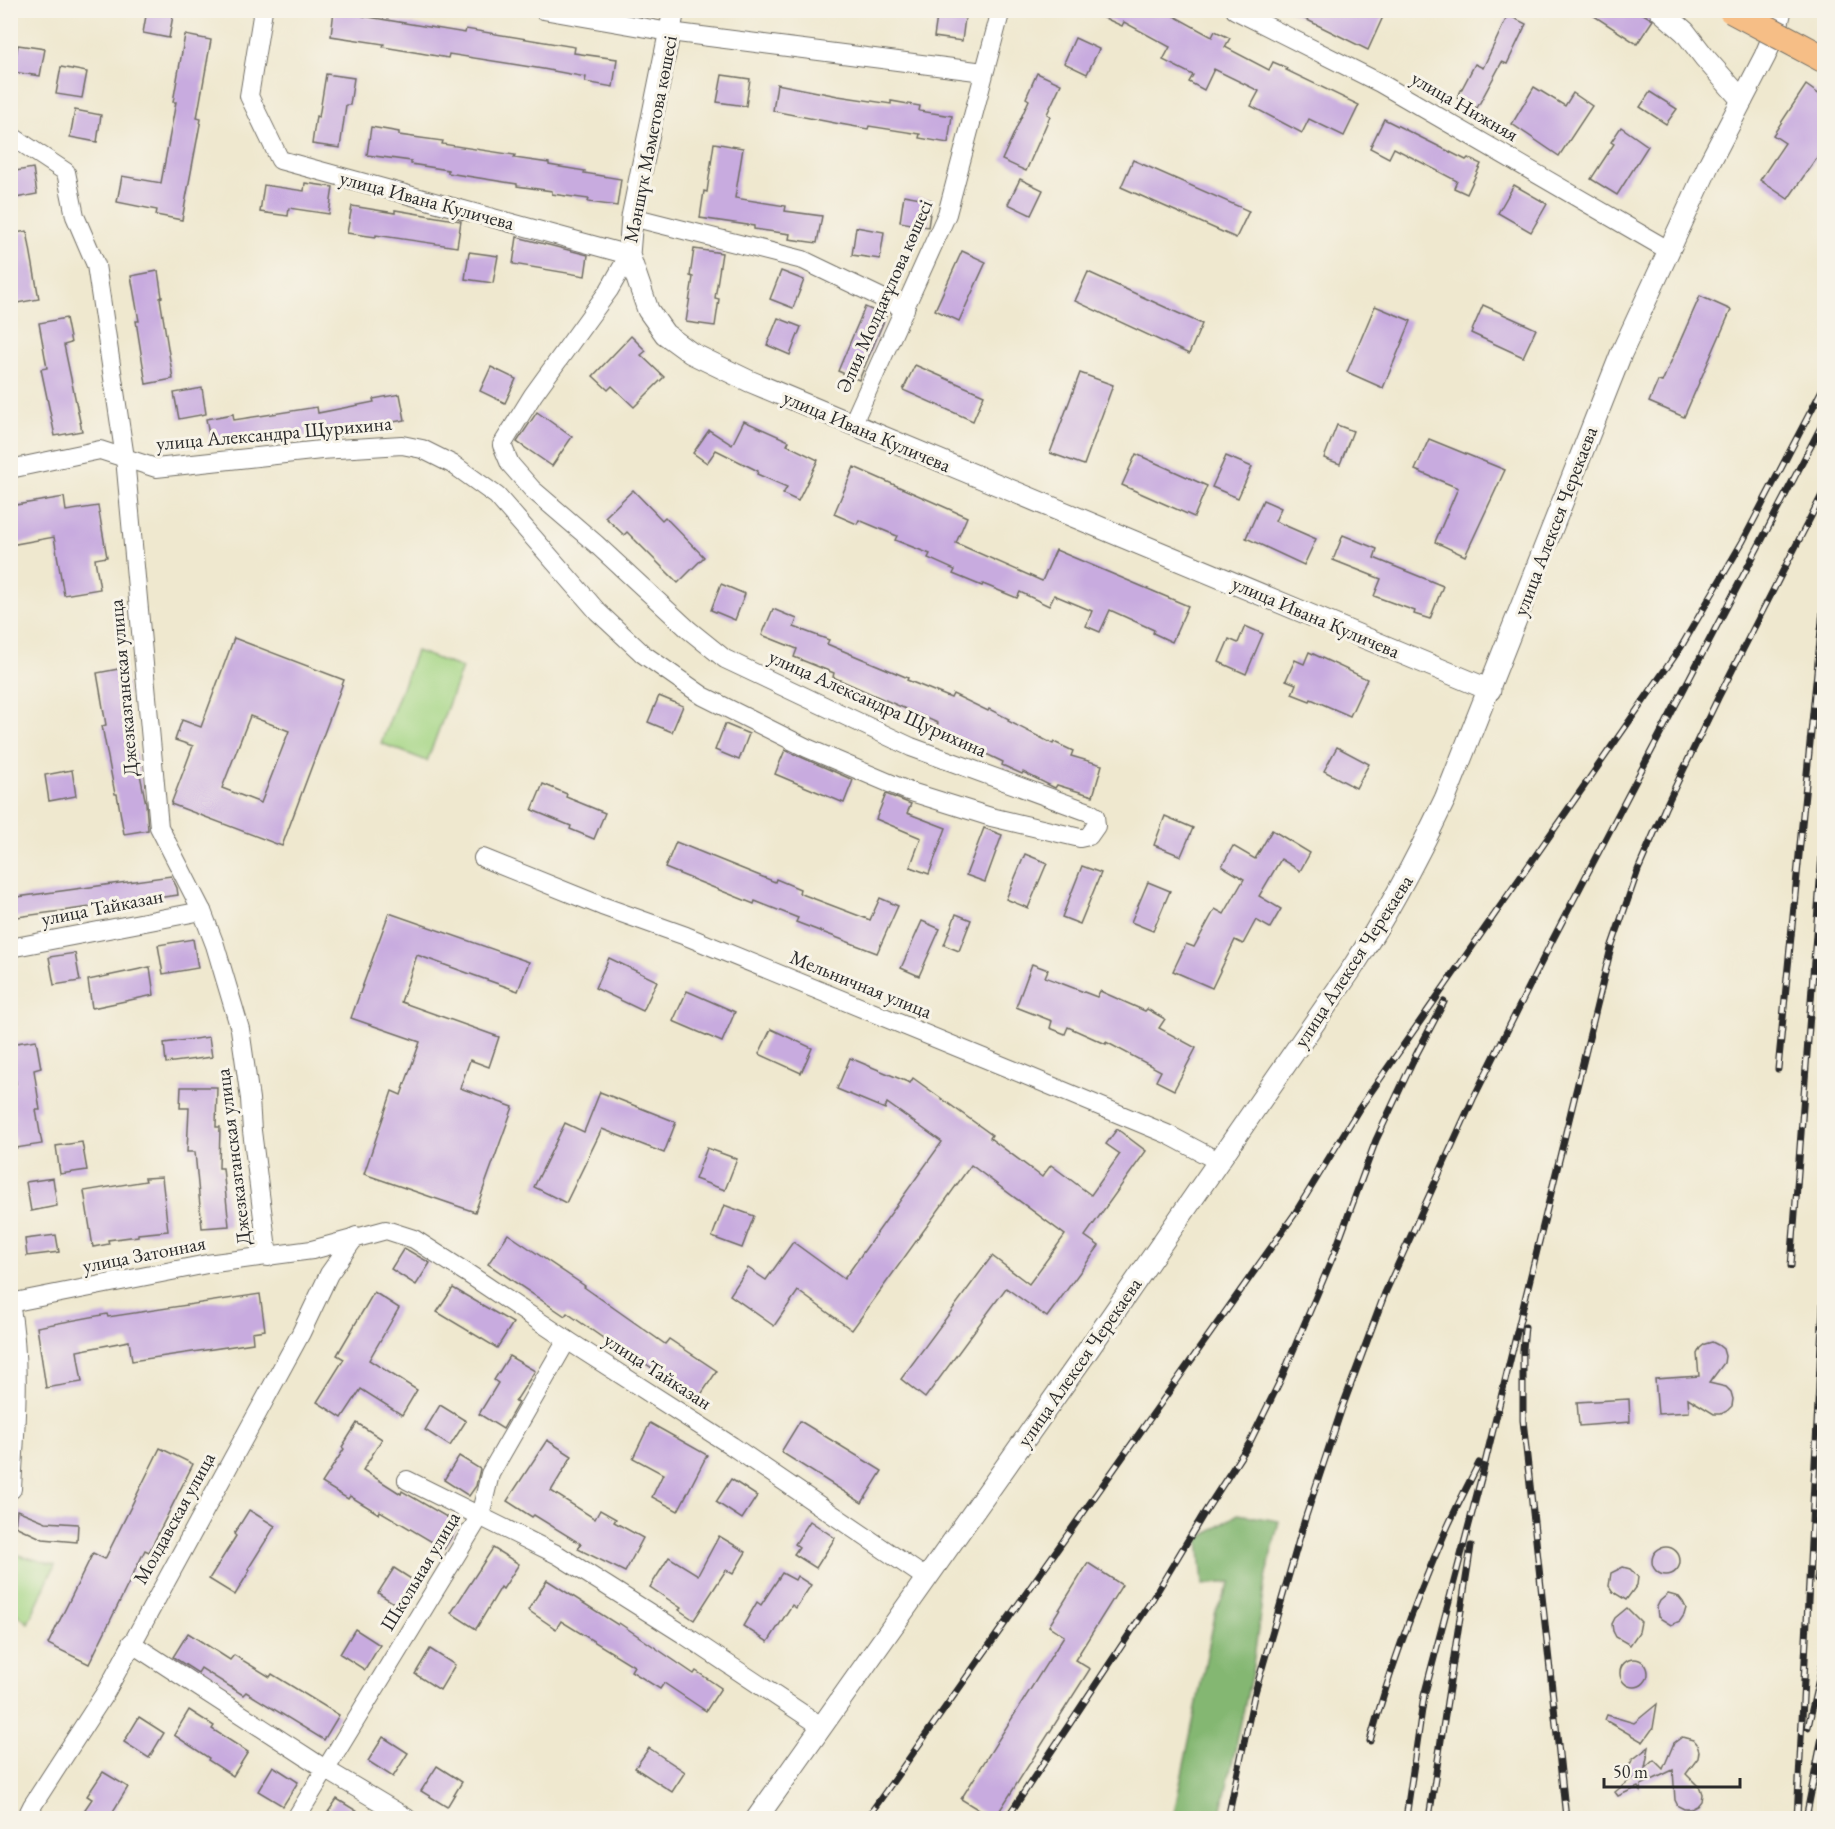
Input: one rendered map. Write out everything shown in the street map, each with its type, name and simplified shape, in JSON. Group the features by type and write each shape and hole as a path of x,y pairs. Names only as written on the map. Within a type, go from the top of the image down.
{"main road":[{"path":"1732,10 1824,58"},
{"path":"1773,10 1824,38"}],"street":[{"name":"улица Ивана Куличева","path":"263,10 249,96 280,160 629,255 648,310 665,334 692,353 715,365 852,425 1490,690"},
{"path":"543,10 670,32 984,72"},
{"name":"Мәншүк Мәметова көшесі","path":"502,445 533,395 609,290 629,255 632,217 674,10"},
{"name":"Әлия Молдағұлова көшесі","path":"852,425 947,214 1000,10"},
{"name":"улица Нижняя","path":"1235,10 1380,83 1668,250"},
{"path":"1660,10 1685,32 1742,100"},
{"name":"улица Алексея Черекаева","path":"757,1818 1079,1363 1352,970 1381,924 1414,864 1445,799 1621,354 1709,164 1765,56 1777,27 1780,10"},
{"name":"Джезказганская улица","path":"10,135 66,172 75,216 96,265 125,458 159,827 202,911 215,945 240,1029 268,1257"},
{"path":"632,217 803,260 905,309"},
{"name":"улица Александра Щурихина","path":"10,469 100,450 156,468 321,450 402,445 422,449 454,465 497,496 598,612 643,654 703,696 807,748 908,791 991,817 1080,838 1089,836 1096,826 1095,816 1089,812 911,747 725,659 689,630 596,544 532,489 510,464 502,445"},
{"name":"Мельничная улица","path":"483,858 602,906 686,936 1013,1070 1167,1134 1218,1161"},
{"name":"улица Тайказан","path":"10,948 202,911"},
{"name":"улица Тайказан","path":"356,1236 386,1230 414,1239 732,1446 926,1578"},
{"name":"улица Затонная","path":"10,1303 207,1264 312,1250 356,1236"},
{"name":"Молдавская улица","path":"26,1818 107,1690 295,1343 329,1274 356,1236"},
{"path":"10,1303 15,1326 17,1379 12,1489"},
{"name":"Школьная улица","path":"296,1818 480,1516 490,1474 567,1340"},
{"path":"407,1480 558,1555 683,1634 821,1726"},
{"path":"131,1643 326,1769 407,1818"}],"green space":[{"path":"416,651 462,668 427,761 381,743"},
{"path":"1238,1514 1279,1521 1265,1579 1252,1672 1220,1818 1173,1818 1216,1611 1231,1582 1203,1585 1199,1539"},
{"path":"15,1554 55,1565 28,1623 11,1609 11,1581"}],"building":[{"path":"147,10 174,10 169,38 143,33"},
{"path":"334,10 363,13 363,16 465,33 466,29 575,47 574,53 617,59 613,87 585,82 586,77 543,69 449,54 448,58 383,47 384,44 331,36"},
{"path":"938,10 966,10 962,41 934,37"},
{"path":"1087,10 1174,10 1172,15 1212,37 1215,31 1230,38 1225,47 1269,70 1273,62 1359,105 1344,136 1309,119 1302,133 1251,106 1259,91 1214,69 1204,90 1189,82 1193,75 1163,60 1170,47 1124,22 1122,26"},
{"path":"1287,10 1386,10 1368,50"},
{"path":"1585,10 1637,10 1653,20 1637,44"},
{"path":"1508,15 1526,24 1507,64 1502,62 1477,108 1457,98 1475,64 1483,68"},
{"path":"185,35 211,40 197,118 201,119 182,220 156,215 157,210 117,202 122,176 161,183 176,102 173,102"},
{"path":"1075,38 1099,49 1087,74 1064,63"},
{"path":"18,45 45,49 40,76 13,72"},
{"path":"61,67 87,72 82,98 56,94"},
{"path":"1037,73 1061,84 1026,171 1002,160 1029,100 1026,98"},
{"path":"326,74 354,78 350,105 346,105 340,148 312,144"},
{"path":"722,75 750,79 746,106 717,102"},
{"path":"777,84 838,96 920,106 919,111 952,116 948,143 919,138 920,134 869,126 868,129 773,111"},
{"path":"1806,85 1824,98 1824,147 1788,199 1760,180 1785,143 1773,135"},
{"path":"1534,87 1565,106 1573,93 1592,106 1559,156 1512,124"},
{"path":"1650,92 1677,109 1666,124 1640,107"},
{"path":"75,110 101,115 97,142 70,137"},
{"path":"1384,119 1466,160 1468,158 1481,164 1467,194 1454,188 1457,181 1394,148 1389,158 1370,148"},
{"path":"371,127 399,132 399,135 443,141 442,144 515,155 514,158 549,163 549,165 585,171 584,173 621,179 617,206 588,202 589,199 552,194 552,191 517,186 517,184 448,173 448,170 411,164 411,161 367,155"},
{"path":"1621,127 1648,146 1617,195 1591,179 1614,144 1611,142"},
{"path":"714,143 743,148 735,198 786,206 785,211 822,216 817,243 789,239 790,234 754,229 754,226 700,218 704,191 707,192"},
{"path":"1133,160 1249,211 1236,238 1121,187"},
{"path":"33,168 37,194 10,199 10,172"},
{"path":"1020,179 1043,190 1031,215 1008,204"},
{"path":"305,183 333,187 329,214 289,208 288,216 260,212 264,185 304,191"},
{"path":"1514,185 1547,204 1531,232 1498,213"},
{"path":"904,195 932,200 928,227 900,222"},
{"path":"352,206 395,213 395,210 461,221 457,247 347,233"},
{"path":"856,227 884,232 880,259 852,255"},
{"path":"27,231 39,299 12,304 10,234"},
{"path":"517,237 588,255 585,276 513,264"},
{"path":"694,249 722,253 715,298 719,299 715,326 686,322 693,277 690,276"},
{"path":"962,251 986,262 959,321 935,310"},
{"path":"469,252 498,256 493,283 465,279"},
{"path":"158,271 173,379 146,384 131,276"},
{"path":"781,271 804,280 793,308 770,299"},
{"path":"1088,272 1202,324 1189,354 1075,301"},
{"path":"1700,296 1731,310 1684,417 1649,402 1658,381 1662,382"},
{"path":"1483,305 1536,329 1523,357 1471,333"},
{"path":"1375,306 1411,321 1383,388 1347,372"},
{"path":"865,307 886,316 859,380 838,371"},
{"path":"66,318 71,343 64,345 82,431 55,436 41,369 47,368 39,323"},
{"path":"778,318 801,327 790,355 767,345"},
{"path":"631,336 646,351 641,355 664,377 634,407 612,386 608,390 593,376"},
{"path":"915,365 984,395 973,421 903,390"},
{"path":"491,367 516,379 505,403 480,391"},
{"path":"1080,373 1113,385 1084,465 1050,453"},
{"path":"202,388 206,414 179,419 174,393"},
{"path":"400,394 405,420 364,427 364,431 338,436 336,430 294,438 294,435 257,442 256,437 211,445 206,419 233,414 234,420 317,407 318,413 374,402 373,399"},
{"path":"537,412 572,437 552,466 517,442"},
{"path":"744,421 789,441 787,445 818,460 798,501 783,494 787,487 757,474 758,471 716,450 707,463 693,453 709,430 732,445"},
{"path":"1337,425 1353,431 1340,464 1324,458"},
{"path":"1429,439 1505,470 1465,556 1435,542 1458,488 1415,470"},
{"path":"1136,454 1207,486 1194,517 1122,485"},
{"path":"1226,456 1252,467 1238,498 1212,487"},
{"path":"854,467 967,517 956,543 1042,581 1056,550 1188,606 1172,642 1153,633 1154,630 1110,610 1100,632 1086,626 1092,611 1054,595 1049,606 1020,592 1017,598 983,584 982,586 953,574 955,570 928,558 930,554 895,540 897,536 859,520 857,524 834,514"},
{"path":"633,490 662,520 665,517 704,557 678,583 627,532 624,535 605,517"},
{"path":"64,497 66,511 98,506 107,557 95,559 100,589 64,595 54,537 10,545 10,506"},
{"path":"1263,500 1281,508 1275,521 1316,539 1304,565 1246,538"},
{"path":"1343,535 1377,549 1374,558 1443,586 1430,619 1374,596 1381,579 1333,560"},
{"path":"721,584 745,594 735,620 711,610"},
{"path":"773,609 797,619 794,627 829,640 827,644 951,698 953,694 988,711 989,709 1053,744 1054,742 1073,751 1071,756 1102,765 1093,796 1057,785 1055,788 1023,772 1022,774 1002,765 1003,762 934,731 938,723 833,677 834,673 794,657 797,649 762,635"},
{"path":"1245,626 1263,634 1246,674 1219,662 1229,639 1238,643"},
{"path":"234,638 344,680 282,846 171,804 193,746 175,740 182,720 201,727","holes":["250,716 289,731 261,803 222,788"]},
{"path":"1309,652 1367,679 1350,716 1311,699 1310,701 1292,694 1296,684 1286,680 1295,660 1304,664"},
{"path":"124,668 128,694 124,695 146,804 148,830 124,834 102,726 106,725 97,673"},
{"path":"659,696 683,706 672,732 648,722"},
{"path":"725,724 749,734 739,760 715,750"},
{"path":"1337,747 1369,764 1356,788 1324,771"},
{"path":"785,750 853,780 844,803 775,774"},
{"path":"72,770 76,796 49,801 45,775"},
{"path":"543,784 567,794 566,797 605,813 594,839 570,829 571,826 532,810"},
{"path":"886,794 911,804 907,813 946,828 929,874 910,867 921,838 876,819"},
{"path":"1165,816 1193,828 1181,856 1154,845"},
{"path":"984,828 1002,835 985,882 966,875"},
{"path":"1272,830 1310,853 1300,871 1281,859 1259,896 1281,909 1270,928 1256,920 1243,944 1235,940 1212,988 1173,971 1186,944 1194,947 1215,909 1224,914 1244,879 1222,866 1233,846 1255,859"},
{"path":"676,842 775,882 776,879 800,889 799,893 870,920 880,898 898,906 877,953 796,922 798,918 755,901 754,904 665,868"},
{"path":"1025,854 1047,863 1028,908 1006,899"},
{"path":"1082,866 1101,873 1080,924 1062,917"},
{"path":"171,876 178,895 10,918 10,898"},
{"path":"1148,882 1170,891 1153,931 1131,922"},
{"path":"389,913 529,962 518,991 417,955 401,1002 499,1037 489,1067 470,1060 460,1088 513,1107 475,1212 364,1174 392,1091 401,1095 420,1042 351,1018"},
{"path":"956,914 971,920 959,951 944,945"},
{"path":"922,921 940,929 919,976 901,968"},
{"path":"193,939 198,968 163,974 158,945"},
{"path":"75,953 80,981 54,985 49,957"},
{"path":"609,958 657,981 643,1011 595,988"},
{"path":"1032,964 1048,970 1045,977 1097,997 1100,991 1145,1011 1147,1009 1165,1019 1159,1028 1196,1048 1174,1090 1156,1081 1161,1071 1106,1042 1106,1044 1068,1027 1065,1034 1050,1028 1052,1021 1016,1007"},
{"path":"150,967 154,995 92,1008 88,980"},
{"path":"687,991 735,1012 722,1042 673,1021"},
{"path":"771,1029 812,1048 801,1073 759,1054"},
{"path":"209,1037 212,1057 166,1063 164,1043"},
{"path":"36,1040 41,1068 34,1070 40,1110 36,1110 42,1144 16,1148 11,1120 15,1119 10,1085 16,1084 10,1044"},
{"path":"850,1058 910,1083 913,1078 992,1135 990,1138 1042,1177 1051,1165 1091,1195 1120,1154 1106,1144 1117,1129 1146,1151 1085,1236 1099,1246 1047,1317 1006,1288 925,1398 901,1379 992,1256 1029,1284 1065,1235 971,1165 852,1330 798,1291 774,1326 730,1295 748,1268 766,1280 793,1242 844,1279 942,1142 887,1103 885,1109 837,1089"},
{"path":"181,1087 217,1087 216,1127 220,1127 219,1168 223,1168 229,1226 202,1228 195,1152 187,1152 189,1108 180,1108"},
{"path":"600,1092 676,1122 664,1153 602,1129 566,1203 534,1187 565,1123 584,1132"},
{"path":"82,1142 87,1170 60,1174 56,1146"},
{"path":"707,1148 737,1159 725,1190 695,1179"},
{"path":"162,1177 168,1231 108,1240 109,1244 93,1247 84,1191 146,1181 145,1178"},
{"path":"53,1178 57,1206 31,1211 26,1182"},
{"path":"724,1205 754,1216 742,1248 712,1237"},
{"path":"508,1234 665,1344 669,1339 717,1371 698,1399 631,1354 629,1356 567,1313 565,1316 488,1264"},
{"path":"56,1235 59,1252 27,1256 25,1239"},
{"path":"404,1248 430,1263 416,1285 391,1269"},
{"path":"453,1288 513,1323 497,1348 437,1312"},
{"path":"374,1292 399,1308 369,1360 417,1390 402,1415 361,1389 342,1418 317,1402 344,1359 337,1355"},
{"path":"260,1294 265,1330 252,1332 253,1343 132,1361 129,1341 77,1351 82,1382 46,1388 37,1327 107,1314 108,1317"},
{"path":"1712,1342 1723,1349 1725,1356 1724,1363 1709,1383 1726,1387 1731,1392 1732,1406 1721,1414 1714,1414 1688,1398 1689,1412 1658,1414 1655,1379 1699,1376 1697,1354 1705,1344"},
{"path":"509,1356 535,1371 515,1402 518,1403 503,1429 479,1414 498,1383 494,1380"},
{"path":"1629,1399 1630,1422 1579,1426 1577,1402"},
{"path":"440,1405 466,1421 450,1446 425,1430"},
{"path":"800,1421 882,1471 862,1503 781,1452"},
{"path":"357,1423 382,1439 363,1470 401,1494 402,1491 459,1524 444,1549 380,1511 379,1514 350,1496 348,1499 322,1483 344,1449 342,1447"},
{"path":"650,1423 707,1455 678,1511 652,1497 663,1474 633,1458"},
{"path":"547,1440 572,1456 551,1491 595,1519 600,1510 616,1519 614,1522 643,1538 625,1572 578,1549 581,1544 507,1501"},
{"path":"160,1448 193,1464 149,1552 145,1550 89,1664 48,1644 93,1553 105,1559"},
{"path":"459,1456 480,1469 476,1486 469,1496 444,1480"},
{"path":"731,1479 757,1496 742,1519 716,1502"},
{"path":"17,1510 46,1522 78,1524 77,1542 43,1539 15,1526"},
{"path":"249,1510 275,1526 235,1595 209,1579"},
{"path":"810,1521 835,1538 816,1568 794,1554 799,1547 795,1544"},
{"path":"719,1536 746,1552 733,1574 726,1570 694,1620 679,1610 681,1608 650,1587 669,1557 698,1575"},
{"path":"1666,1547 1676,1551 1680,1561 1676,1571 1666,1575 1656,1571 1652,1561 1656,1551"},
{"path":"493,1548 519,1564 503,1589 501,1587 476,1629 451,1613"},
{"path":"1088,1563 1122,1585 1075,1660 1090,1669 995,1818 992,1818 961,1799 1064,1636 1049,1626"},
{"path":"1623,1567 1630,1569 1638,1577 1637,1585 1626,1600 1613,1592 1609,1586 1611,1573"},
{"path":"394,1568 419,1584 403,1609 378,1593"},
{"path":"782,1573 795,1580 797,1576 811,1585 796,1608 792,1605 768,1642 743,1626 757,1602 761,1605"},
{"path":"547,1580 618,1625 619,1623 694,1674 696,1671 721,1688 706,1711 664,1683 660,1689 631,1671 634,1666 561,1621 556,1629 528,1610"},
{"path":"1668,1594 1679,1597 1686,1608 1680,1621 1671,1625 1658,1617 1657,1607"},
{"path":"1627,1608 1641,1622 1639,1632 1630,1645 1616,1637 1612,1624 1615,1618"},
{"path":"355,1629 380,1645 365,1670 340,1654"},
{"path":"188,1633 230,1660 234,1655 270,1677 272,1674 339,1715 324,1740 246,1692 243,1695 201,1668 198,1673 173,1657"},
{"path":"430,1649 455,1665 440,1690 415,1674"},
{"path":"1634,1659 1644,1663 1648,1673 1644,1683 1634,1687 1624,1683 1620,1673 1624,1663"},
{"path":"1657,1704 1653,1728 1643,1742 1605,1720 1607,1715 1634,1723"},
{"path":"189,1710 214,1726 212,1729 248,1752 233,1776 174,1735"},
{"path":"139,1717 164,1733 149,1758 124,1742"},
{"path":"383,1737 408,1753 393,1777 368,1761"},
{"path":"1682,1737 1693,1740 1699,1751 1698,1758 1686,1774 1700,1788 1701,1801 1697,1806 1684,1809 1678,1806 1675,1800 1673,1770 1641,1785 1640,1791 1638,1787 1618,1796 1615,1792 1632,1778 1629,1774 1629,1767 1632,1760 1649,1747 1645,1768 1654,1760 1663,1769 1674,1743"},
{"path":"649,1748 685,1772 672,1792 635,1768"},
{"path":"273,1766 298,1782 283,1806 258,1791"},
{"path":"437,1766 462,1782 447,1807 421,1791"},
{"path":"103,1772 128,1787 109,1818 79,1818 92,1799 87,1796"},
{"path":"337,1799 368,1818 324,1818"}],"railway":[{"path":"867,1818 1294,1215 1359,1109 1681,647 1743,541 1824,386"},
{"path":"1228,1818 1254,1696 1305,1519 1342,1408 1385,1293 1473,1099 1552,941 1824,421"},
{"path":"1406,1818 1424,1696 1482,1475 1611,948 1638,870 1665,808 1718,698 1824,491"},
{"path":"1778,1069 1824,600"},
{"path":"1791,1266 1824,828"},
{"path":"1007,1818 1152,1600 1249,1444 1282,1377 1334,1254 1376,1140 1444,1002"},
{"path":"1797,1818 1824,1285"},
{"path":"1525,1327 1523,1420 1566,1818"},
{"path":"1370,1741 1393,1665 1421,1591 1450,1522 1479,1463"},
{"path":"1817,1580 1824,1530"},
{"path":"1429,1818 1471,1546"},
{"path":"1808,1727 1824,1657"},
{"path":"1806,1818 1824,1727"}]}
